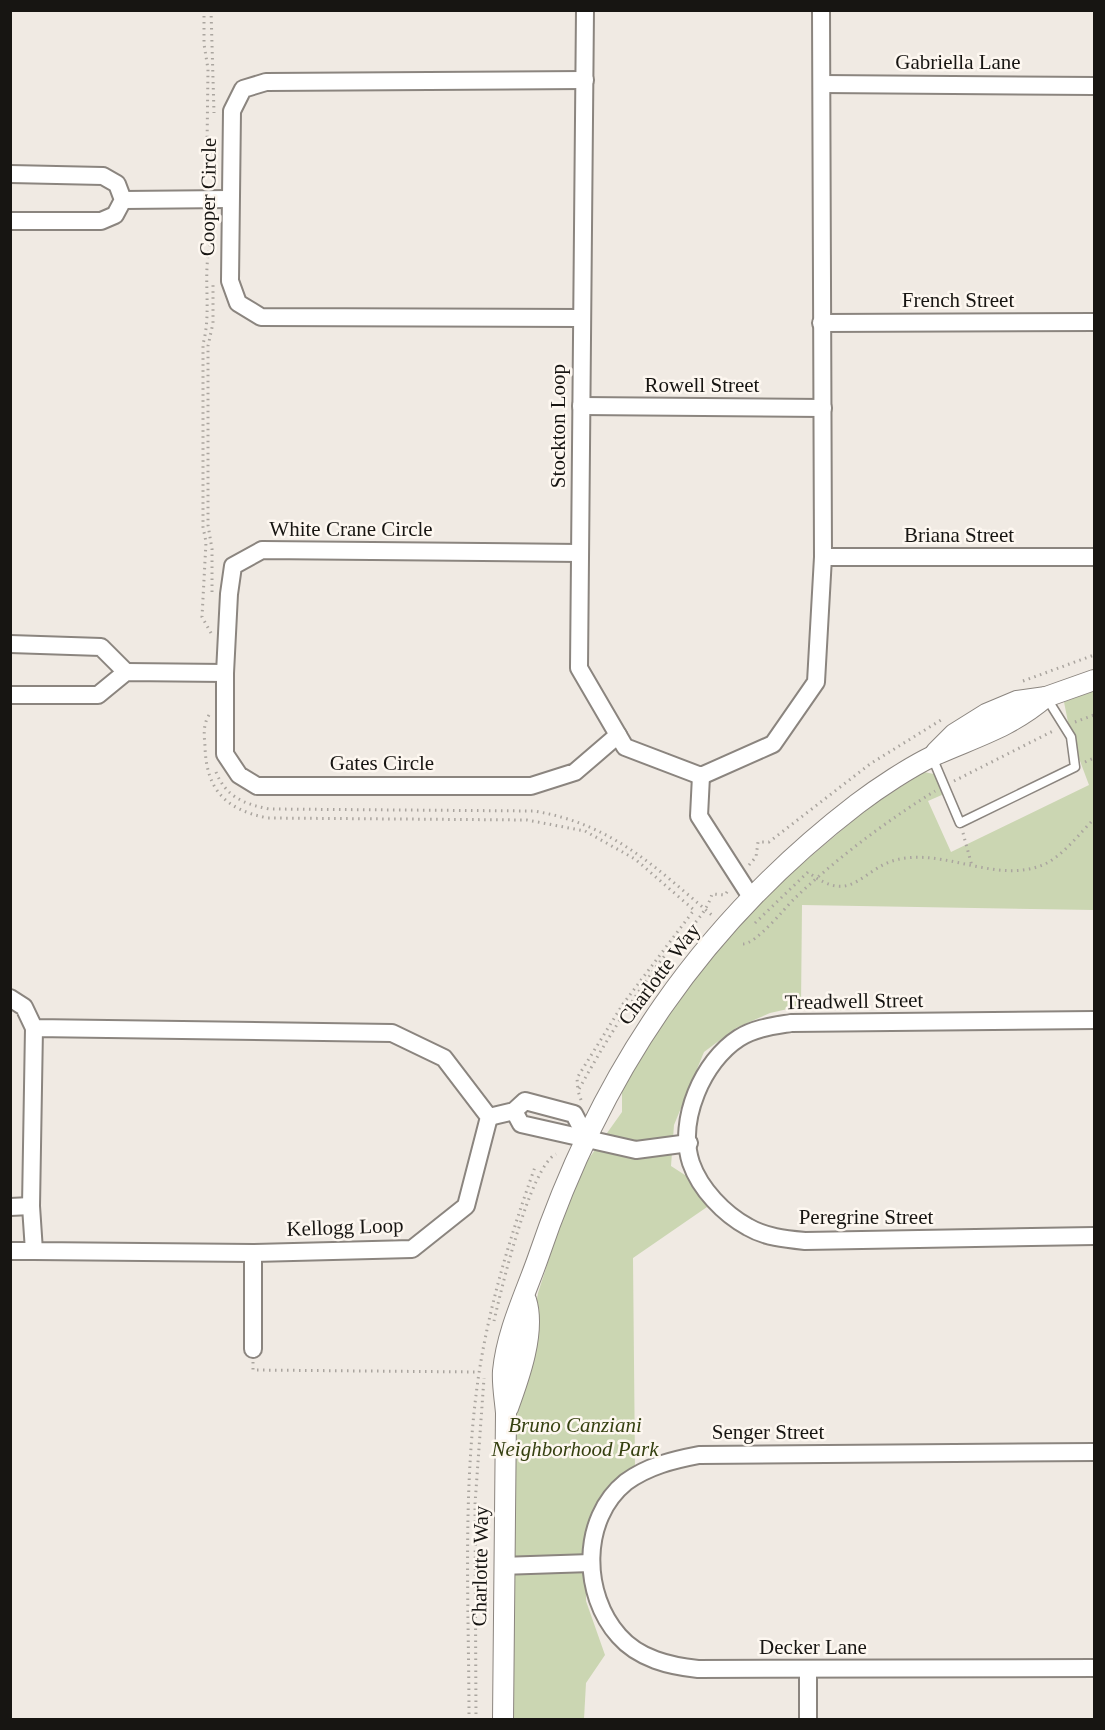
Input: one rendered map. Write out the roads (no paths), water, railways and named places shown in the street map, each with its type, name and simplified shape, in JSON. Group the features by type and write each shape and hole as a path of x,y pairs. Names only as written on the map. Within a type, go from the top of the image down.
{"street":[{"name":"Stockton Loop","path":"585,10 579,668 625,747 701,776"},
{"path":"751,897 699,816 701,776 773,744 816,682 823,557 821,10"},
{"name":"Cooper Circle","path":"581,318 261,317 238,303 230,281 222,200 232,111 243,89 266,82 585,80"},
{"name":"Gabriella Lane","path":"822,84 1095,86"},
{"path":"10,174 103,176 117,184 123,200 115,215 101,221 10,221"},
{"path":"123,200 222,200"},
{"name":"French Street","path":"821,323 1095,322"},
{"name":"Rowell Street","path":"581,406 823,408"},
{"name":"White Crane Circle","path":"225,673 229,594 233,566 262,550 580,553"},
{"name":"Briana Street","path":"823,557 1095,558"},
{"path":"10,644 101,647 126,672"},
{"path":"10,695 98,695 126,672 225,673"},
{"name":"Gates Circle","path":"225,673 225,754 239,776 257,786 531,786 574,772 618,735"},
{"name":"Charlotte Way","path":"503,1719 506,1413 503,1372 511,1329 525,1297 550,1224 586,1137 624,1063 682,978 735,931 751,897 792,857 860,802 932,756 992,733 1023,717 1046,697 1095,680"},
{"path":"10,998 24,1006 34,1028 31,1206 34,1251"},
{"name":"Treadwell Street","path":"689,1143 690,1110 705,1073 719,1054 739,1038 761,1028 791,1023 1095,1020"},
{"path":"34,1028 392,1033 444,1058 489,1117 514,1111 525,1101 574,1114 586,1137"},
{"path":"514,1111 521,1124 556,1134 586,1137 636,1150 689,1143"},
{"name":"Kellogg Loop","path":"10,1251 253,1253 412,1249 466,1206 489,1117"},
{"name":"Peregrine Street","path":"689,1143 691,1162 701,1182 724,1211 749,1228 774,1237 805,1241 1095,1236"},
{"path":"10,1207 31,1206"},
{"path":"253,1253 253,1348"},
{"name":"Charlotte Way","path":"506,1413 523,1368 529,1310 525,1297"},
{"name":"Senger Street","path":"591,1563 591,1546 599,1522 625,1483 668,1461 699,1455 1095,1452"},
{"path":"504,1566 591,1563"},
{"name":"Decker Lane","path":"591,1563 595,1592 607,1618 620,1637 645,1655 669,1666 698,1669 808,1670 1095,1668"},
{"path":"808,1670 808,1719"}],"lane":[{"path":"932,756 960,823 1075,767 1071,736 1046,697"}],"park label":[{"name":"Bruno Canziani Neighborhood Park","path":"575,1437"}]}
